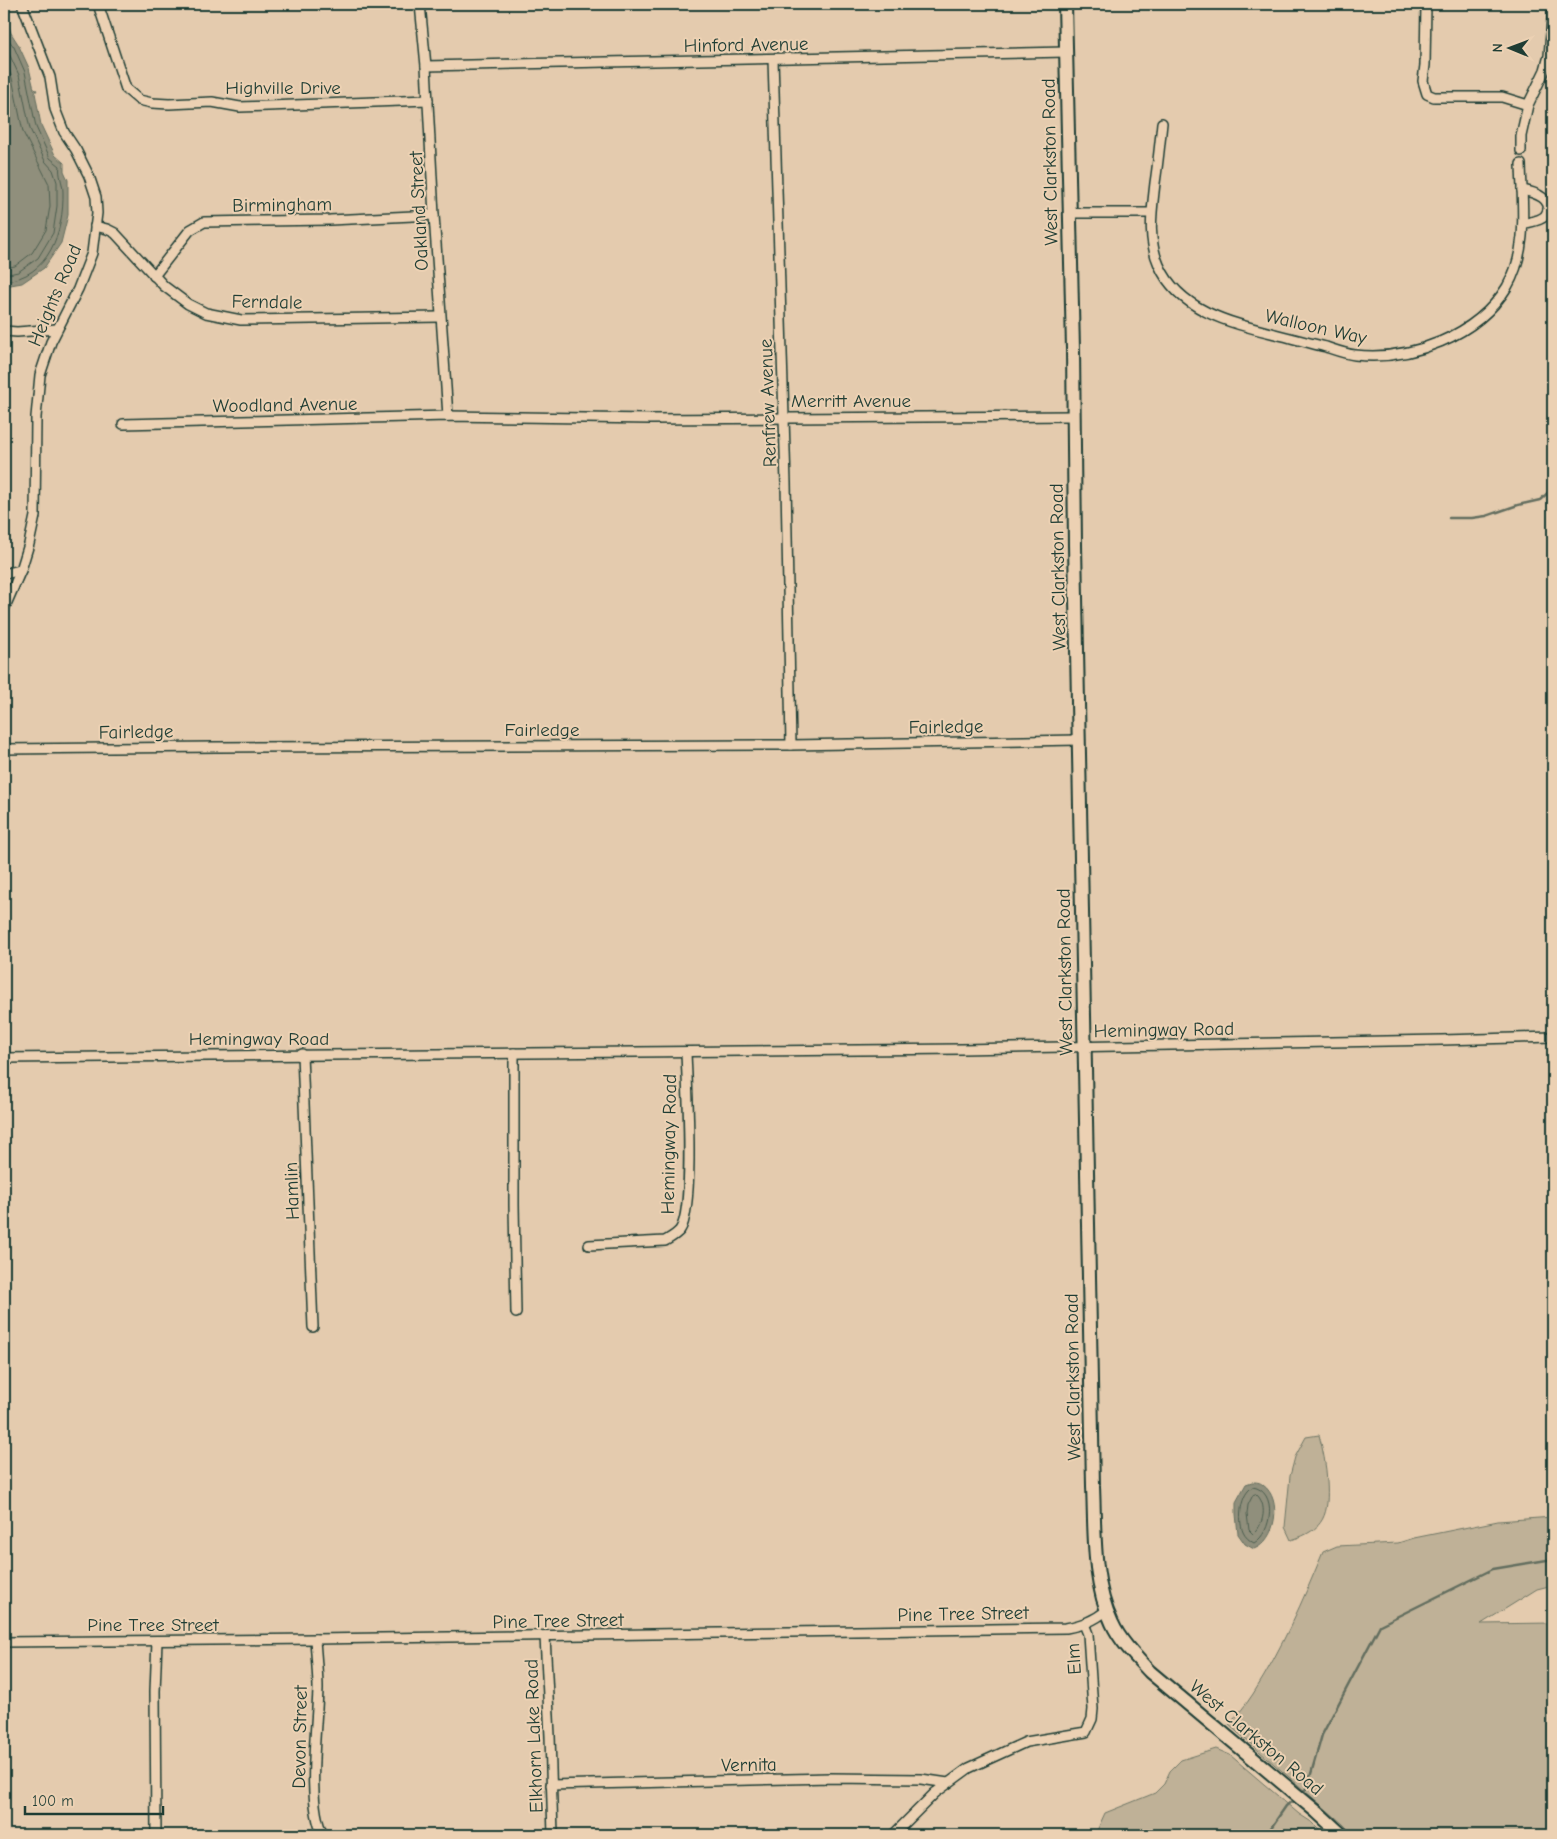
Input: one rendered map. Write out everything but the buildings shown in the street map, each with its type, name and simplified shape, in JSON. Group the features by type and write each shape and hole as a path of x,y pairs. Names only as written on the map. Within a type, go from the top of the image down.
{"main road":[{"name":"West Clarkston Road","path":"1065,4 1084,1047 1095,1539 1100,1588 1112,1624 1134,1655 1150,1672 1342,1835"}],"street":[{"name":"Heights Road","path":"4,609 21,570 35,516 36,417 40,375 46,353 78,289 92,252 97,213 96,197 89,176 76,150 64,132 55,109 50,77 22,4"},
{"name":"Highville Drive","path":"98,4 126,89 139,100 169,104 212,102 240,107 428,100"},
{"name":"Oakland Street","path":"420,4 426,66 440,317 448,416"},
{"path":"1426,4 1423,81 1428,94 1434,97 1502,97 1528,105"},
{"path":"1521,150 1521,136 1528,105 1545,70 1549,56 1553,7"},
{"name":"Hinford Avenue","path":"426,66 773,60 1066,52"},
{"name":"Renfrew Avenue","path":"773,60 791,745"},
{"name":"Walloon Way","path":"1162,123 1151,213 1154,250 1159,266 1178,295 1190,304 1236,324 1354,355 1380,355 1428,346 1449,338 1493,306 1507,286 1517,265 1522,245 1521,164"},
{"path":"1522,190 1534,192 1542,196 1548,208 1545,216 1523,224"},
{"path":"1069,213 1151,213"},
{"name":"Birmingham","path":"154,276 190,230 204,222 339,220 434,215"},
{"name":"Ferndale","path":"95,226 115,233 154,276 188,304 206,313 241,320 440,317"},
{"path":"4,331 57,329"},
{"name":"Merritt Avenue","path":"448,416 650,419 1074,416"},
{"name":"Woodland Avenue","path":"123,424 448,416"},
{"path":"4,574 21,570"},
{"name":"Fairledge","path":"4,750 181,747 791,745 1079,740"},
{"name":"Hemingway Road","path":"4,1058 1084,1047 1553,1036"},
{"name":"Hemingway Road","path":"589,1244 665,1241 680,1230 685,1220 688,1180 689,1132 686,1052"},
{"name":"Hamlin","path":"302,1054 313,1327"},
{"path":"514,1054 516,1313"},
{"name":"Pine Tree Street","path":"4,1642 1066,1628 1084,1624 1107,1610"},
{"name":"Elm","path":"948,1783 969,1768 1026,1742 1086,1732 1092,1719 1092,1694 1088,1634 1084,1624"},
{"name":"Elkhorn Lake Road","path":"545,1636 553,1835"},
{"name":"Devon Street","path":"315,1639 318,1687 314,1800 317,1819 323,1835"},
{"path":"156,1835 155,1690 157,1641"},
{"name":"Vernita","path":"551,1785 830,1778 921,1779 948,1783"},
{"path":"893,1835 935,1793 948,1783"}],"shaded area":[{"path":"1319,1435 1327,1475 1327,1503 1325,1512 1318,1526 1302,1536 1291,1540 1285,1527 1290,1476 1295,1457 1306,1437"},
{"path":"1553,1517 1553,1585 1537,1589 1481,1624 1553,1623 1553,1835 1354,1835 1229,1725 1264,1677 1300,1606 1323,1552 1337,1546 1398,1543 1498,1521"},
{"path":"1216,1749 1230,1755 1325,1835 1095,1835 1105,1813 1155,1793 1164,1784 1170,1771 1181,1760"}],"water":[{"path":"4,9 11,33 29,68 34,89 37,90 35,93 41,125 55,155 64,163 64,171 68,180 68,215 61,243 44,268 22,283 5,286"},
{"path":"1252,1482 1261,1483 1269,1491 1275,1509 1272,1529 1268,1538 1262,1545 1254,1549 1245,1544 1238,1534 1236,1514 1236,1502 1246,1484"}],"waterway":[{"path":"1449,518 1486,516 1540,500 1553,488"},
{"path":"1300,1794 1307,1788 1322,1735 1380,1625 1493,1569 1553,1559"},
{"path":"1266,1835 1286,1806 1294,1799"}]}
